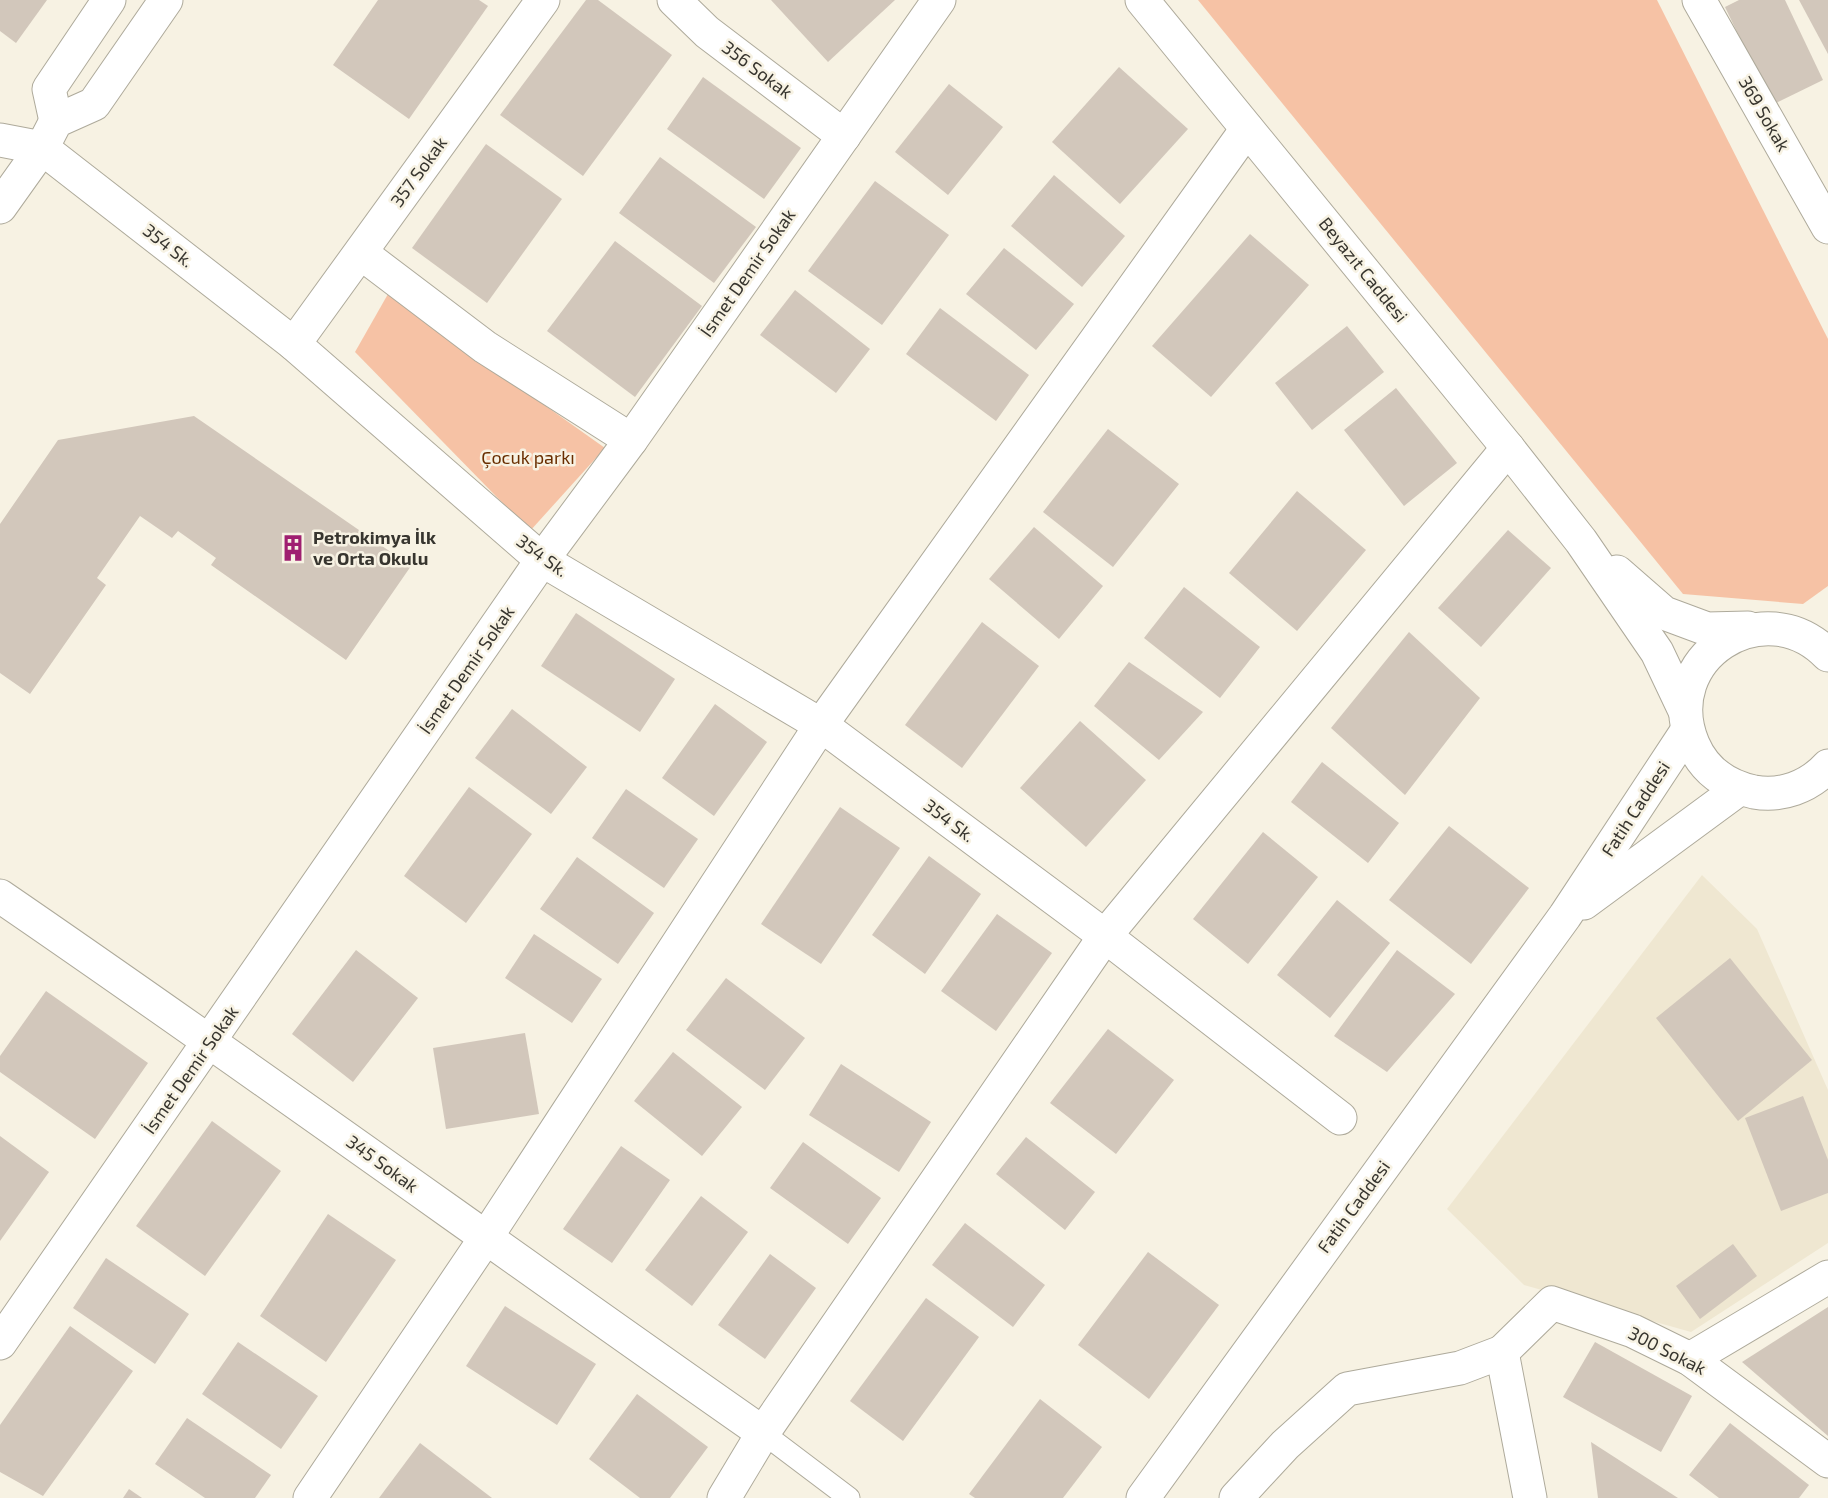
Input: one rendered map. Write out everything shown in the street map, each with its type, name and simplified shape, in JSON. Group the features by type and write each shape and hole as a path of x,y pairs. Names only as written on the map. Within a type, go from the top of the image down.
{"street":[{"path":"49,135 49,89 109,0"},
{"path":"0,207 49,135 93,104 166,0"},
{"name":"357 Sokak","path":"294,344 543,0"},
{"name":"356 Sokak","path":"674,0 707,32 844,136"},
{"name":"İsmet Demir Sokak","path":"3,1332 211,1040 542,560 631,440 939,0"},
{"name":"Beyazıt Caddesi","path":"1142,0 1508,448 1581,542"},
{"name":"369 Sokak","path":"1699,0 1828,227"},
{"path":"310,1498 485,1239 821,725 1247,129"},
{"name":"354 Sk.","path":"3,136 49,135 542,560 821,725 1105,936 1340,1118"},
{"path":"361,254 485,347 631,440"},
{"path":"724,1498 763,1433 1105,936 1508,448"},
{"path":"1581,542 1664,613 1707,629 1763,627"},
{"path":"1581,542 1658,652 1686,721"},
{"name":"Fatih Caddesi","path":"1824,645 1791,631 1763,627 1735,634 1711,650 1694,673 1687,691 1686,721 1698,756 1710,769 1739,789 1766,794 1793,790 1818,777 1828,766"},
{"name":"Fatih Caddesi","path":"1143,1498 1565,916 1686,721"},
{"name":"Fatih Caddesi","path":"1565,916 1739,789"},
{"path":"1793,790 1828,799"},
{"name":"345 Sokak","path":"0,896 211,1040 485,1239 763,1433"},
{"path":"1690,1359 1828,1277"},
{"name":"300 Sokak","path":"1502,1352 1552,1303 1633,1331 1690,1359 1828,1461"},
{"path":"1236,1498 1285,1445 1347,1389 1460,1368 1502,1352 1530,1498"}],"lane":[{"path":"763,1433 849,1498"}],"shaded area":[{"path":"1702,875 1757,929 1828,1090 1828,1243 1691,1332 1524,1285 1447,1209"}],"green space":[{"path":"1198,0 1657,0 1828,339 1828,586 1803,604 1683,594"},
{"name":"Çocuk parkı","path":"388,294 605,448 530,531 355,352"}],"building":[{"path":"0,0 47,0 16,43 0,31"},
{"path":"378,0 479,0 488,6 409,119 333,65"},
{"path":"586,0 598,0 672,55 583,176 500,115"},
{"path":"771,0 895,0 828,62"},
{"path":"1739,0 1785,0 1823,80 1772,105 1725,7"},
{"path":"1799,0 1828,0 1828,54"},
{"path":"1119,67 1188,129 1120,204 1052,142"},
{"path":"703,77 801,148 764,199 667,129"},
{"path":"949,84 1003,127 948,195 895,152"},
{"path":"486,144 562,199 487,303 412,248"},
{"path":"660,157 756,227 714,283 619,213"},
{"path":"1054,175 1125,236 1082,287 1011,226"},
{"path":"875,181 949,235 882,325 808,271"},
{"path":"1250,234 1309,285 1211,397 1152,346"},
{"path":"615,241 702,306 635,397 547,331"},
{"path":"1004,248 1074,304 1036,350 966,294"},
{"path":"795,290 870,349 836,393 760,335"},
{"path":"940,308 1029,375 996,421 906,354"},
{"path":"1347,326 1384,372 1312,430 1275,383"},
{"path":"1396,388 1457,463 1404,506 1344,430"},
{"name":"Petrokimya İlk ve Orta Okulu","path":"194,416 411,566 346,660 211,565 216,558 178,531 172,538 140,516 97,578 106,585 30,694 0,673 0,524 58,440"},
{"path":"1108,429 1179,484 1113,567 1043,512"},
{"path":"1297,491 1366,550 1297,631 1229,573"},
{"path":"1034,527 1103,586 1059,639 989,579"},
{"path":"1508,530 1551,568 1481,647 1438,608"},
{"path":"1184,587 1260,647 1220,698 1144,638"},
{"path":"576,613 675,679 640,732 541,666"},
{"path":"982,622 1039,666 962,768 905,725"},
{"path":"1409,632 1480,698 1405,795 1331,728"},
{"path":"1129,662 1203,712 1159,760 1094,706"},
{"path":"715,704 767,742 714,816 662,778"},
{"path":"512,709 587,767 551,814 475,758"},
{"path":"1080,721 1146,780 1086,847 1020,788"},
{"path":"1322,762 1399,823 1368,863 1291,802"},
{"path":"469,787 532,834 466,923 404,876"},
{"path":"626,789 698,839 664,888 592,838"},
{"path":"840,807 900,848 821,964 761,924"},
{"path":"1449,826 1529,888 1471,964 1389,900"},
{"path":"1263,832 1318,877 1248,964 1193,919"},
{"path":"929,856 981,894 925,974 872,935"},
{"path":"577,857 654,913 618,964 540,909"},
{"path":"1337,900 1390,943 1330,1018 1277,975"},
{"path":"997,914 1052,953 996,1031 941,991"},
{"path":"534,934 602,979 572,1023 505,978"},
{"path":"356,950 418,998 353,1082 292,1034"},
{"path":"1397,950 1455,994 1387,1072 1334,1036"},
{"path":"1730,958 1812,1060 1738,1121 1656,1018"},
{"path":"726,978 805,1038 765,1090 686,1030"},
{"path":"46,991 148,1063 95,1139 0,1072 0,1056"},
{"path":"1108,1029 1174,1080 1116,1154 1050,1103"},
{"path":"525,1033 539,1114 446,1129 433,1048"},
{"path":"673,1052 742,1107 702,1156 634,1101"},
{"path":"841,1064 931,1122 899,1172 809,1115"},
{"path":"1803,1096 1828,1160 1828,1193 1781,1211 1745,1118"},
{"path":"212,1121 281,1171 205,1276 136,1226"},
{"path":"0,1136 49,1172 0,1241"},
{"path":"1026,1137 1095,1192 1065,1230 996,1174"},
{"path":"803,1142 881,1198 848,1244 770,1188"},
{"path":"621,1146 670,1180 612,1263 563,1229"},
{"path":"701,1196 748,1232 692,1306 645,1270"},
{"path":"328,1214 396,1260 326,1362 260,1316"},
{"path":"965,1223 1045,1285 1013,1327 932,1265"},
{"path":"1733,1244 1757,1276 1700,1319 1676,1286"},
{"path":"1148,1252 1219,1305 1149,1399 1078,1345"},
{"path":"770,1254 816,1288 765,1359 718,1325"},
{"path":"106,1258 189,1314 155,1364 73,1308"},
{"path":"926,1298 979,1337 903,1441 850,1401"},
{"path":"505,1306 596,1364 557,1425 466,1366"},
{"path":"1828,1307 1828,1436 1742,1362"},
{"path":"70,1326 133,1371 43,1496 0,1472 0,1425"},
{"path":"238,1342 318,1396 281,1449 202,1394"},
{"path":"1595,1342 1692,1396 1661,1452 1563,1397"},
{"path":"637,1394 708,1447 670,1498 640,1498 589,1459"},
{"path":"1040,1399 1102,1447 1063,1498 975,1498 969,1494"},
{"path":"187,1418 271,1475 255,1498 205,1498 155,1464"},
{"path":"1730,1423 1809,1485 1799,1498 1719,1498 1689,1475"},
{"path":"1591,1442 1678,1498 1598,1498"},
{"path":"420,1443 492,1498 379,1498"},
{"path":"129,1489 142,1498 123,1498"}],"place":[{"name":"Petrokimya İlk ve Orta Okulu","path":"293,548"}]}
